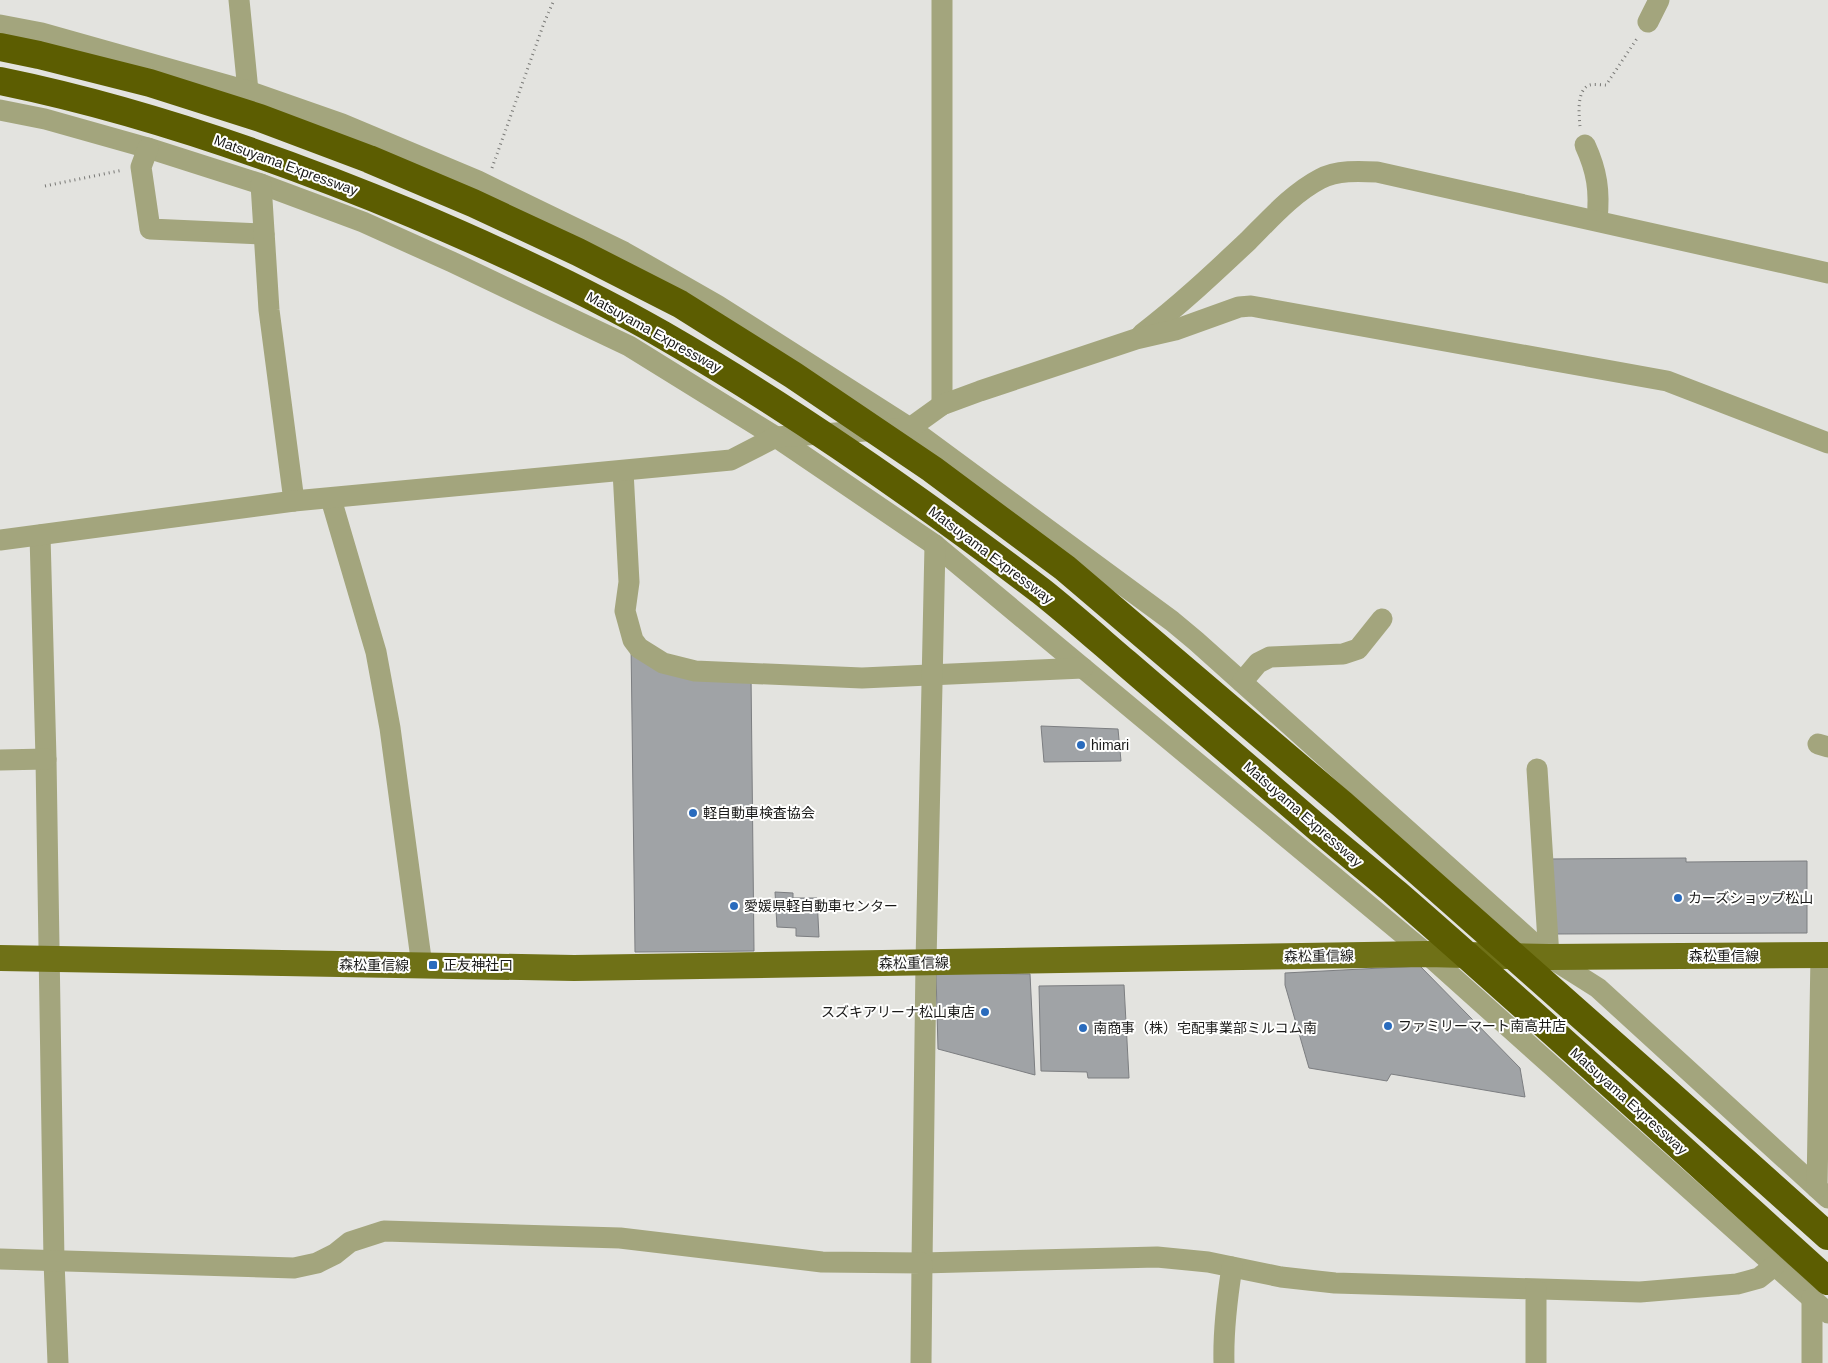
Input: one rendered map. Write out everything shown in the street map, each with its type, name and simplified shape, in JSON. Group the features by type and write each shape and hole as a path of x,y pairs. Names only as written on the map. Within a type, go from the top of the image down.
{"highway":[{"path":"0,47 150,83 260,118 369,159 473,203 578,252 680,304 793,375 932,469 1065,568 1342,804 1828,1236"},
{"name":"Matsuyama Expressway","path":"0,81 141,115 249,150 357,190 459,234 562,282 661,334 776,403 914,497 1045,594 1220,742 1317,828 1393,890 1645,1114 1820,1290"}],"main road":[{"name":"森松重信線","path":"0,958 574,968 1427,954 1549,957 1825,955"}],"street":[{"path":"239,0 248,90"},
{"path":"942,0 942,405"},
{"path":"1648,22 1660,0"},
{"path":"0,25 70,40 248,90 342,124 486,185 624,252 708,300 910,428 1172,621 1549,957 1598,988 1822,1193"},
{"path":"0,110 45,119 144,157 261,184 363,222 629,346 776,437 935,545 1427,954 1774,1266 1820,1290 1828,1313"},
{"path":"1585,145 1594,164 1597,178 1597,220"},
{"path":"144,157 150,229 264,234"},
{"path":"1136,339 1195,292 1292,199 1322,178 1358,171 1377,172 1828,273"},
{"path":"261,184 268,310 294,501"},
{"path":"0,540 294,501 731,460 776,437 910,428 942,405 1136,339 1175,330 1239,307 1251,306 1667,381 1828,443"},
{"path":"623,471 629,582 625,611 633,640 639,648 663,663 695,671 862,678 1083,668"},
{"path":"331,498 376,652 390,728 422,966"},
{"path":"40,536 46,759 54,1261 58,1363"},
{"path":"921,1363 926,963 935,545"},
{"path":"1242,682 1258,662 1270,657 1344,654 1358,649 1382,619"},
{"path":"0,760 46,759"},
{"path":"1537,769 1549,957"},
{"path":"1822,1193 1825,955"},
{"path":"0,1260 294,1268 317,1264 335,1254 350,1242 384,1231 620,1238 822,1262 922,1263 1157,1256 1208,1262 1281,1277 1335,1283 1536,1290 1640,1292 1737,1284 1759,1278 1774,1266"},
{"path":"1224,1363 1226,1309 1232,1267"},
{"path":"1536,1290 1536,1363"},
{"path":"1812,1363 1820,1290"}],"path":[{"path":"486,185 502,137 554,0"},
{"path":"1585,145 1579,116 1580,97 1584,88 1591,84 1606,85 1648,22"},
{"path":"45,186 144,157"}],"building":[{"name":"軽自動車検査協会","path":"631,642 664,661 751,674 754,951 635,952"},
{"name":"himari","path":"1041,726 1118,729 1121,761 1044,762"},
{"name":"カーズショップ松山","path":"1686,858 1686,862 1807,861 1807,933 1552,934 1547,859"},
{"path":"775,892 793,893 793,898 817,898 819,937 796,936 796,928 777,927"},
{"name":"ファミリーマート南高井店","path":"1420,966 1520,1068 1525,1097 1391,1074 1387,1081 1309,1068 1285,985 1285,973"},
{"name":"スズキアリーナ松山東店","path":"936,973 1030,974 1035,1075 938,1049"},
{"name":"南商事（株）宅配事業部ミルコム南","path":"1124,985 1129,1078 1088,1078 1087,1072 1041,1071 1039,986"}],"place":[{"name":"himari","path":"1081,745"},
{"name":"軽自動車検査協会","path":"693,813"},
{"name":"カーズショップ松山","path":"1678,898"},
{"name":"愛媛県軽自動車センター","path":"734,906"},
{"name":"正友神社口","path":"433,965"},
{"name":"スズキアリーナ松山東店","path":"985,1012"},
{"name":"ファミリーマート南高井店","path":"1388,1026"},
{"name":"南商事（株）宅配事業部ミルコム南","path":"1083,1028"}]}
